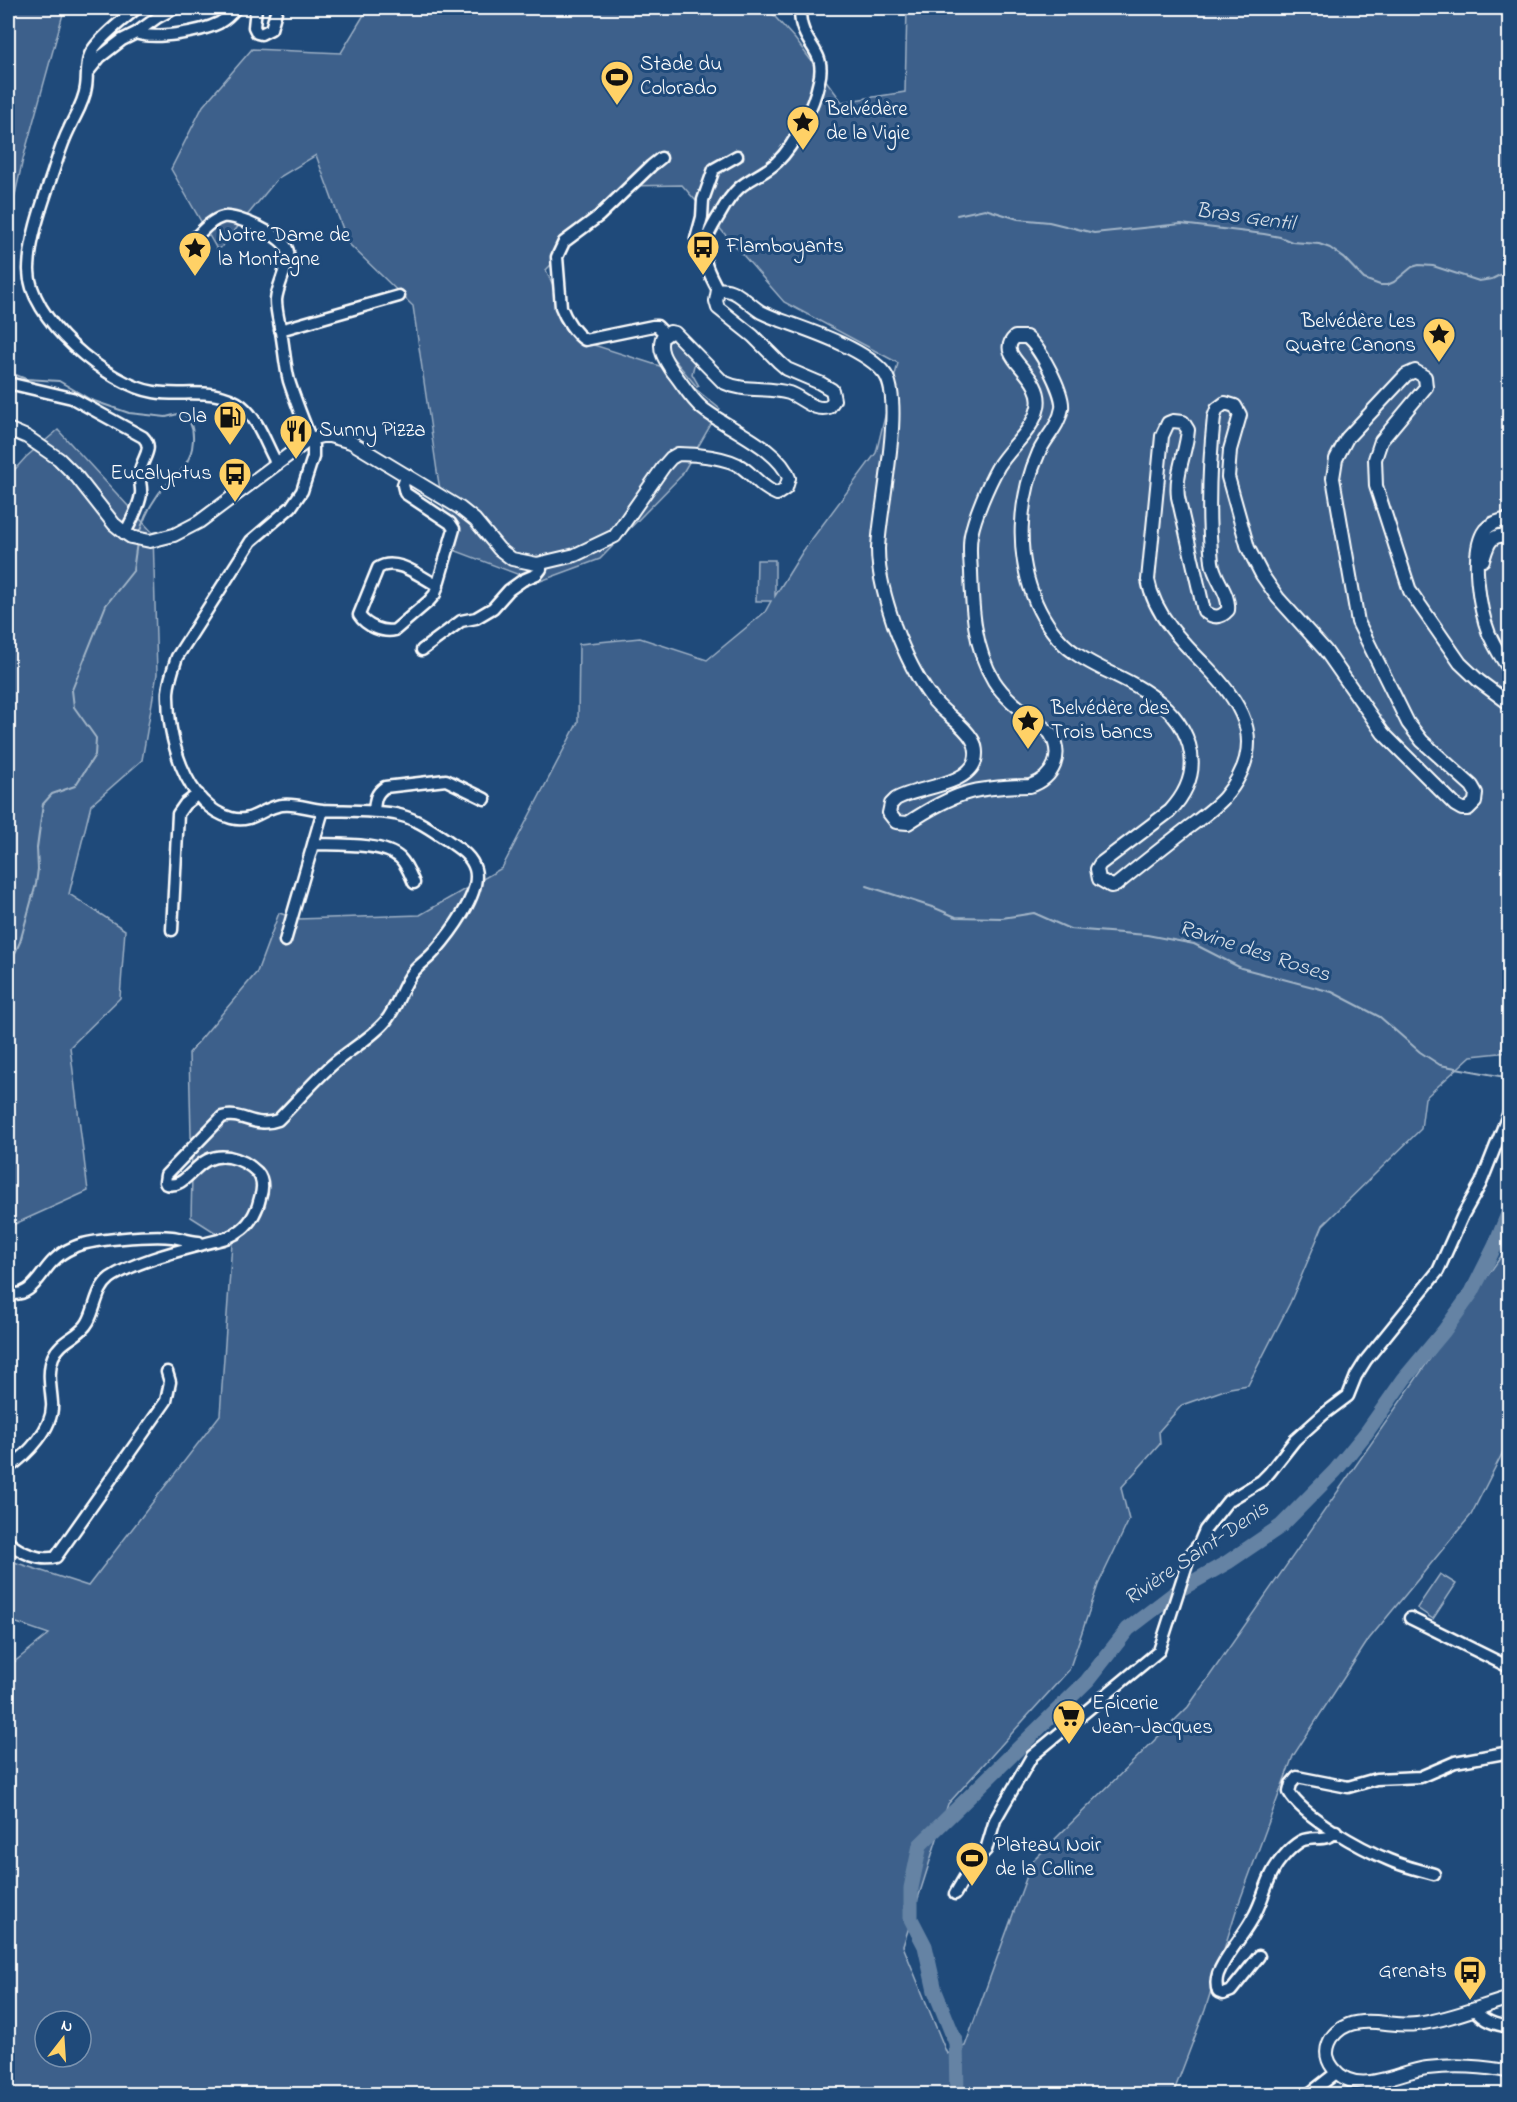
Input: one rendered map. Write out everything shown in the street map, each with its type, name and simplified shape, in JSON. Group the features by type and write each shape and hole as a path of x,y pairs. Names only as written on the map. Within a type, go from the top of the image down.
{"main road":[{"path":"8,429 27,437 59,459 77,477 114,524 128,535 143,541 174,535 199,522 310,439 326,435 362,447 460,508 475,520 499,549 512,558 527,563 541,563 575,555 615,536 664,466 678,454 727,460 742,467 768,491 777,494 786,488 788,472 773,456 700,406 672,370 661,351 660,341 665,334 670,332 679,335 723,382 729,385 750,390 788,393 819,408 829,407 834,400 832,390 820,382 787,369 753,336 718,308 716,301 718,290 729,290 771,316 828,338 860,354 876,364 888,380 892,400 892,425 880,524 879,570 894,625 910,663 931,698 972,739 976,753 973,766 962,776 896,799 891,804 889,813 896,822 908,823 940,802 969,791 1036,784 1050,773 1057,759 1055,741 1050,734 1008,698 994,681 983,657 972,607 971,537 974,523 998,467 1028,428 1038,407 1038,392 1035,383 1013,359 1009,350 1011,340 1020,336 1032,340 1057,384 1062,400 1057,424 1041,448 1032,470 1022,525 1021,537 1027,578 1036,603 1046,621 1073,652 1130,682 1166,708 1184,732 1191,753 1191,776 1184,793 1170,811 1100,864 1097,874 1102,882 1111,886 1116,885 1223,799 1245,763 1249,744 1247,727 1239,705 1223,683 1188,648 1171,627 1156,606 1148,580 1148,561 1162,436 1164,428 1173,421 1183,422 1188,430 1177,484 1204,611 1215,617 1221,616 1228,610 1227,598 1214,571 1209,484 1214,417 1222,404 1230,403 1235,406 1240,415 1230,450 1228,469 1230,484 1248,548 1262,575 1278,598 1324,650 1383,734 1455,805 1468,809 1475,802 1477,798 1472,786 1422,741 1408,723 1358,622 1333,478 1336,459 1347,438 1406,375 1415,371 1427,380 1424,391 1388,431 1377,451 1374,469 1376,486 1410,591 1461,663 1479,681 1509,704"},
{"path":"1509,519 1496,522 1484,531 1478,553 1482,608 1490,635 1509,670"},
{"path":"1479,585 1483,559 1490,540 1500,535 1509,536"},
{"path":"1509,1998 1419,2024 1363,2022 1350,2024 1339,2030 1330,2040 1326,2053 1329,2064 1336,2073 1348,2080 1363,2083 1379,2082 1408,2071 1430,2068 1457,2067 1509,2072"}],"street":[{"path":"137,8 94,48 89,58 82,104 68,129 41,211 29,269 31,288 48,319 86,359 113,378 154,393 200,392 240,405 251,415 277,464"},
{"path":"87,73 100,57 122,40 175,8"},
{"path":"136,33 152,38 209,27 228,18 236,8"},
{"path":"256,8 254,27 257,33 261,34 271,29 277,8"},
{"path":"718,290 704,262 707,234 729,198 738,188 778,162 789,148 819,83 821,65 818,54 802,26 800,8"},
{"path":"704,246 696,239 702,217 703,200 714,169 737,156"},
{"path":"661,158 599,216 570,236 564,242 557,257 561,307 580,338 585,340 653,326 657,326 665,334"},
{"path":"8,1468 38,1442 52,1408 50,1378 54,1356 65,1341 85,1328 97,1295 107,1280 123,1270 206,1243 224,1240 243,1229 259,1204 263,1188 257,1173 235,1159 219,1155 206,1159 180,1183 166,1184 166,1175 222,1117 231,1114 259,1123 278,1120 333,1064 376,1031 393,1010 406,982 432,954 463,912 474,888 476,870 465,852 411,817 374,811 323,810 283,804 256,817 243,820 230,818 209,806 190,786 174,738 168,693 177,657 251,541 291,507 302,491 313,457 310,439 289,380 280,330 276,299 288,258 285,244 239,218 229,217 215,220 194,239"},
{"path":"280,330 399,296"},
{"path":"8,383 72,398 147,441 149,448 140,470 141,493 128,535"},
{"path":"407,476 403,485 405,493 450,523 454,529 438,586 429,601 395,630 381,630 362,620 359,615 378,568 385,563 394,563 438,586"},
{"path":"423,650 461,621 476,618 493,608 508,590 537,574 541,569 541,563"},
{"path":"374,811 376,797 385,787 440,779 452,782 485,799"},
{"path":"172,930 178,814 185,804 198,794"},
{"path":"285,941 323,810"},
{"path":"313,844 378,848 390,852 405,865 414,883"},
{"path":"955,1894 972,1865 986,1850 996,1820 1032,1756 1159,1651 1190,1554 1199,1544 1205,1530 1228,1501 1261,1481 1295,1440 1348,1396 1366,1360 1438,1271 1463,1215 1481,1184 1509,1110"},
{"path":"8,1293 21,1294 31,1288 54,1259 82,1244 95,1241 167,1237 206,1243"},
{"path":"8,1542 19,1550 44,1559 56,1557 166,1401 170,1382 167,1372"},
{"path":"1410,1618 1505,1665 1509,1662"},
{"path":"1434,1874 1389,1860 1336,1831 1294,1802 1289,1792 1291,1784 1297,1777 1348,1787 1376,1779 1420,1777 1455,1762 1509,1752"},
{"path":"1259,1956 1231,1991 1223,1994 1218,1992 1216,1987 1218,1973 1255,1914 1268,1881 1279,1862 1301,1841 1325,1839 1336,1831"},
{"path":"1474,2009 1480,2017 1509,2027"},
{"path":"1309,2094 1336,2073"}],"shaded area":[{"path":"8,8 58,8 63,14 23,159 8,226"},
{"path":"368,8 767,8 795,39 842,102 905,92 907,8 1509,8 1509,1052 1471,1056 1425,1098 1421,1129 1323,1225 1290,1303 1248,1385 1230,1388 1182,1405 1159,1431 1160,1444 1121,1488 1129,1520 1098,1585 1069,1670 948,1804 903,1946 947,2054 965,2046 1032,1862 1188,1707 1509,1245 1509,1440 1471,1515 1369,1639 1293,1756 1236,1911 1205,2010 1173,2094 8,2094 8,1667 49,1634 8,1620 8,1560 88,1586 220,1415 232,1243 191,1217 189,1053 257,972 279,913 298,919 420,915 502,868 578,722 579,644 640,638 707,660 765,612 771,601 756,601 757,560 775,560 775,596 803,551 876,453 898,363 784,302 682,185 627,186 546,270 578,340 672,370 720,409 681,476 600,559 538,582 451,549 438,478 413,306 348,243 316,155 278,178 218,251 171,169 203,106 252,49 341,53"},
{"path":"671,340 674,340 695,361 692,374 699,386 697,387 667,351"},
{"path":"58,430 153,533 157,674 142,760 91,805 69,894 125,930 120,998 70,1047 88,1191 8,1227 8,477 26,457"},
{"path":"1440,1574 1456,1584 1433,1619 1417,1608"}],"waterway":[{"path":"8,37 13,15 11,8"},
{"name":"Bras Gentil","path":"957,215 985,209 1018,219 1049,222 1094,233 1181,224 1264,234 1292,242 1319,244 1330,248 1344,258 1364,279 1380,285 1394,282 1412,267 1419,265 1433,266 1479,281 1492,279 1510,270"},
{"path":"8,372 26,379 59,381 91,400 129,413 166,417 182,413 187,418 193,432 190,455 183,468 154,500 139,534"},
{"path":"8,966 20,942 36,884 37,848 43,804 52,794 75,786 95,755 96,738 74,707 72,690 106,605 133,571 137,542"},
{"name":"Ravine des Roses","path":"867,886 956,917 1002,918 1034,913 1070,929 1147,935 1194,944 1241,968 1332,992 1380,1017 1420,1052 1440,1065 1510,1078"},
{"name":"Rivière Saint-Denis","path":"957,2094 956,2043 935,1991 925,1946 911,1919 911,1888 920,1845 1087,1681 1128,1629 1179,1590 1228,1562 1281,1526 1335,1471 1472,1292 1510,1209"}],"place":[{"name":"Stade du Colorado","path":"617,106"},
{"name":"Belvédère de la Vigie","path":"803,151"},
{"name":"Flamboyants","path":"703,276"},
{"name":"Notre Dame de la Montagne","path":"195,277"},
{"name":"Belvédère Les Quatre Canons","path":"1439,363"},
{"name":"Ola","path":"230,446"},
{"name":"Sunny Pizza","path":"296,460"},
{"name":"Eucalyptus","path":"235,503"},
{"name":"Belvédère des Trois bancs","path":"1028,750"},
{"name":"Epicerie Jean-Jacques","path":"1069,1745"},
{"name":"Plateau Noir de la Colline","path":"972,1887"},
{"name":"Grenats","path":"1470,2001"}]}
